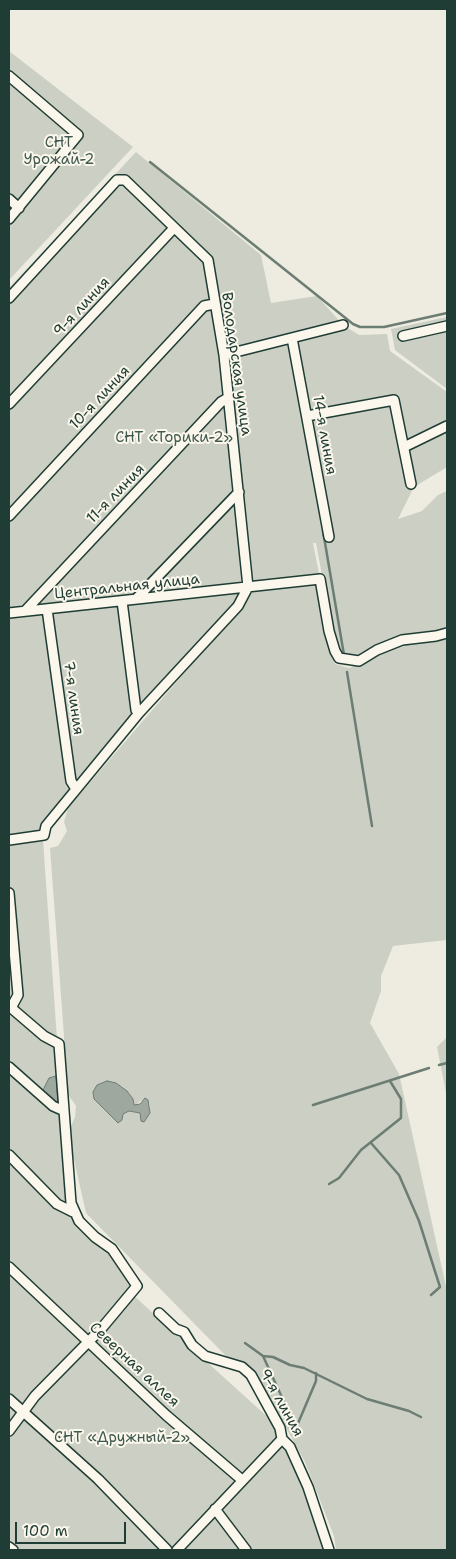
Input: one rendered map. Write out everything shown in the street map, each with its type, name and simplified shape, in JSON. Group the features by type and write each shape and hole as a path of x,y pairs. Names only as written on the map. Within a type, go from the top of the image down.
{"street":[{"path":"9,76 78,136 9,219"},
{"name":"Володарская улица","path":"9,298 117,180 125,180 208,260 224,355 248,587"},
{"path":"9,199 19,208"},
{"name":"9-я линия","path":"9,404 174,228"},
{"name":"10-я линия","path":"9,516 204,306 214,304"},
{"path":"224,355 343,325"},
{"path":"403,336 447,326"},
{"name":"14-я линия","path":"292,338 329,537"},
{"name":"11-я линия","path":"25,611 220,402 228,398"},
{"path":"307,416 394,400 411,484"},
{"path":"404,447 447,426"},
{"path":"136,599 239,492"},
{"name":"Центральная улица","path":"9,614 320,579 335,651 339,658 359,661 377,650 402,640 447,633"},
{"path":"9,840 44,835 46,826 76,789 139,713 238,606 248,587"},
{"path":"122,601 136,710 139,713"},
{"name":"7-я линия","path":"47,609 72,781 76,789"},
{"path":"9,893 18,995 10,1007 44,1036 59,1044 62,1110 70,1203 73,1212"},
{"path":"9,1067 53,1106 62,1110"},
{"path":"9,1155 57,1204 73,1212 95,1237 112,1249 137,1286 132,1294 88,1342 35,1396 25,1412 9,1430"},
{"name":"Северная аллея","path":"9,1267 166,1415 242,1480"},
{"name":"9-я линия","path":"160,1313 176,1329 184,1332 192,1345 205,1356 242,1367 252,1375 280,1428 282,1439 290,1447 308,1488 329,1550"},
{"path":"9,1399 98,1479 167,1550"},
{"path":"177,1550 282,1439"},
{"path":"215,1509 246,1550"},
{"path":"9,1547 12,1550"}],"green space":[{"name":"СНТ Урожай-2","path":"9,51 133,147 9,280"},
{"name":"СНТ «Торики-2»","path":"136,152 261,255 271,303 317,296 343,325 359,335 387,334 390,351 447,392 447,467 414,487 398,519 422,511 438,495 447,491 447,631 359,659 340,656 336,650 316,543 313,543 320,579 248,587 246,594 139,713 43,840 62,1110 73,1212 112,1249 137,1286 133,1295 272,1421 312,1508 326,1550 9,1550 9,288"},
{"path":"447,317 447,389 395,350 391,329"},
{"path":"318,584 331,654 335,664 349,668 403,642 447,637 447,940 393,946 381,976 381,991 370,1023 399,1074 447,1291 447,1550 336,1550 334,1536 305,1462 273,1404 86,1213 68,1133 75,1117 76,1106 65,1090 64,1036 50,848 58,846 67,831 64,822 68,808 240,608 252,590","holes":["116,1083 127,1091 133,1099 134,1106 142,1100 149,1102 150,1113 141,1121 140,1113 129,1111 111,1116 104,1108"]},
{"path":"447,1037 447,1098 437,1047"}],"shaded area":[{"path":"56,1076 58,1101 56,1104 42,1092 49,1078"},
{"path":"107,1081 116,1083 127,1091 133,1099 134,1105 140,1104 145,1098 148,1100 150,1113 144,1122 141,1121 140,1113 129,1111 123,1114 122,1120 118,1123 94,1099 93,1092 97,1085"}],"waterway":[{"path":"150,162 353,324 360,327 384,327 447,313"},
{"path":"323,531 344,655"},
{"path":"347,672 372,826"},
{"path":"439,1065 447,1063"},
{"path":"313,1105 429,1068"},
{"path":"329,1184 339,1178 361,1150 401,1118 401,1099 390,1081"},
{"path":"371,1143 399,1175 419,1221 440,1287 431,1295"},
{"path":"245,1343 263,1356 273,1357 290,1365 304,1368 367,1399 409,1411 421,1417"},
{"path":"263,1356 296,1428 316,1381 316,1373"}],"park label":[{"name":"СНТ «Дружный-2»","path":"122,1438"}]}
